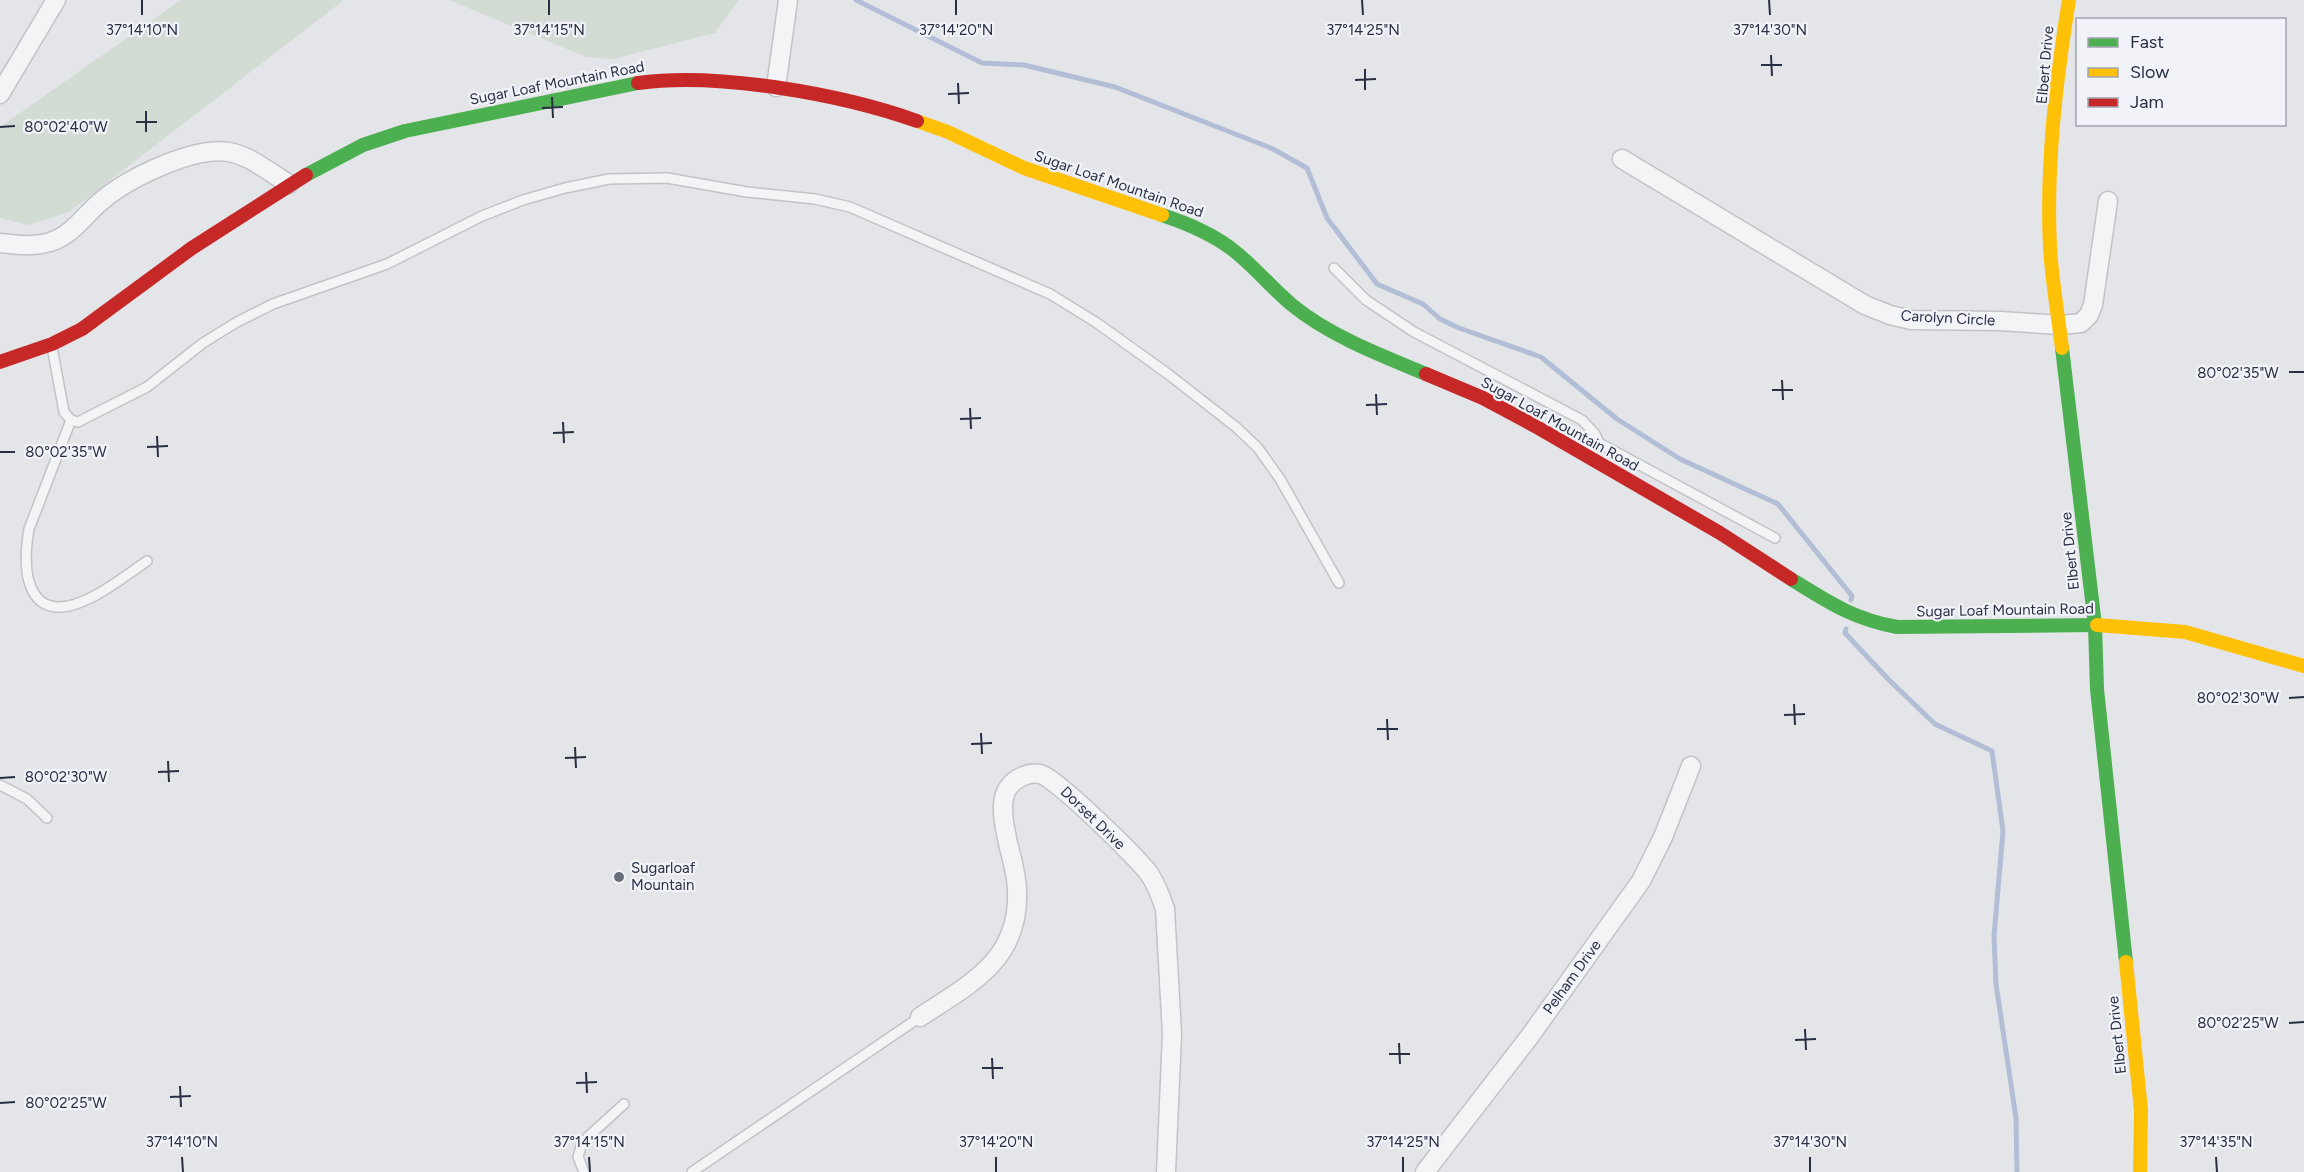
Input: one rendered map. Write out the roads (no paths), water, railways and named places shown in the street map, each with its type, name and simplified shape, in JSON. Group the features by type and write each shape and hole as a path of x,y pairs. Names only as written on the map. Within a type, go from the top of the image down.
{"street":[{"path":"0,94 56,0"},
{"path":"776,87 788,0"},
{"name":"Elbert Drive","path":"2069,0 2064,29 2050,189 2050,248 2095,625 2097,689 2137,1061 2140,1172"},
{"name":"Sugar Loaf Mountain Road","path":"0,362 52,345 99,317 192,248 323,164 363,145 405,130 629,84 659,80 720,81 776,87 889,111 919,120 1024,168 1195,226 1231,248 1292,305 1319,323 1374,352 1483,398 1729,538 1828,604 1868,622 1918,628 2138,626 2202,635 2304,666"},
{"path":"0,243 27,245 50,242 74,228 118,189 142,175 182,159 215,151 245,157 289,184"},
{"name":"Carolyn Circle","path":"1622,159 1865,305 1911,320 2000,321 2060,325 2081,323 2089,315 2093,305 2108,201"},
{"name":"Pelham Drive","path":"1425,1172 1530,1036 1641,881 1664,837 1691,766"},
{"name":"Dorset Drive","path":"920,1017 977,979 992,966 1006,947 1013,929 1017,891 1005,830 1005,794 1017,779 1029,774 1048,776 1075,798 1142,865 1159,890 1165,909 1172,1034 1166,1172"}],"lane":[{"path":"52,345 64,412 71,420 85,420 147,387 203,343 273,304 387,264 482,216 523,200 609,179 667,178 747,192 815,199 850,207 1050,294 1097,322 1159,367 1236,427 1258,448 1280,479 1340,583"},
{"path":"1334,268 1366,300 1414,332 1582,420 1595,434 1599,443 1775,538"},
{"path":"71,420 29,529 26,558 28,586 42,602 63,606 96,594 147,561"},
{"path":"1588,459 1591,446 1599,443"},
{"path":"0,786 27,799 47,818"},
{"path":"692,1172 920,1017"},
{"path":"584,1172 578,1157 582,1143 624,1104"}],"waterway":[{"path":"856,0 982,63 1024,65 1115,87 1271,148 1307,168 1327,218 1377,284 1423,304 1440,319 1459,328 1541,357 1617,419 1680,459 1778,504 1852,596 1851,600"},
{"path":"1846,629 1845,633 1889,680 1935,724 1992,751 2003,831 1994,936 1996,984 2016,1118 2017,1172"}],"place":[{"name":"Sugarloaf Mountain","path":"619,877"}]}
